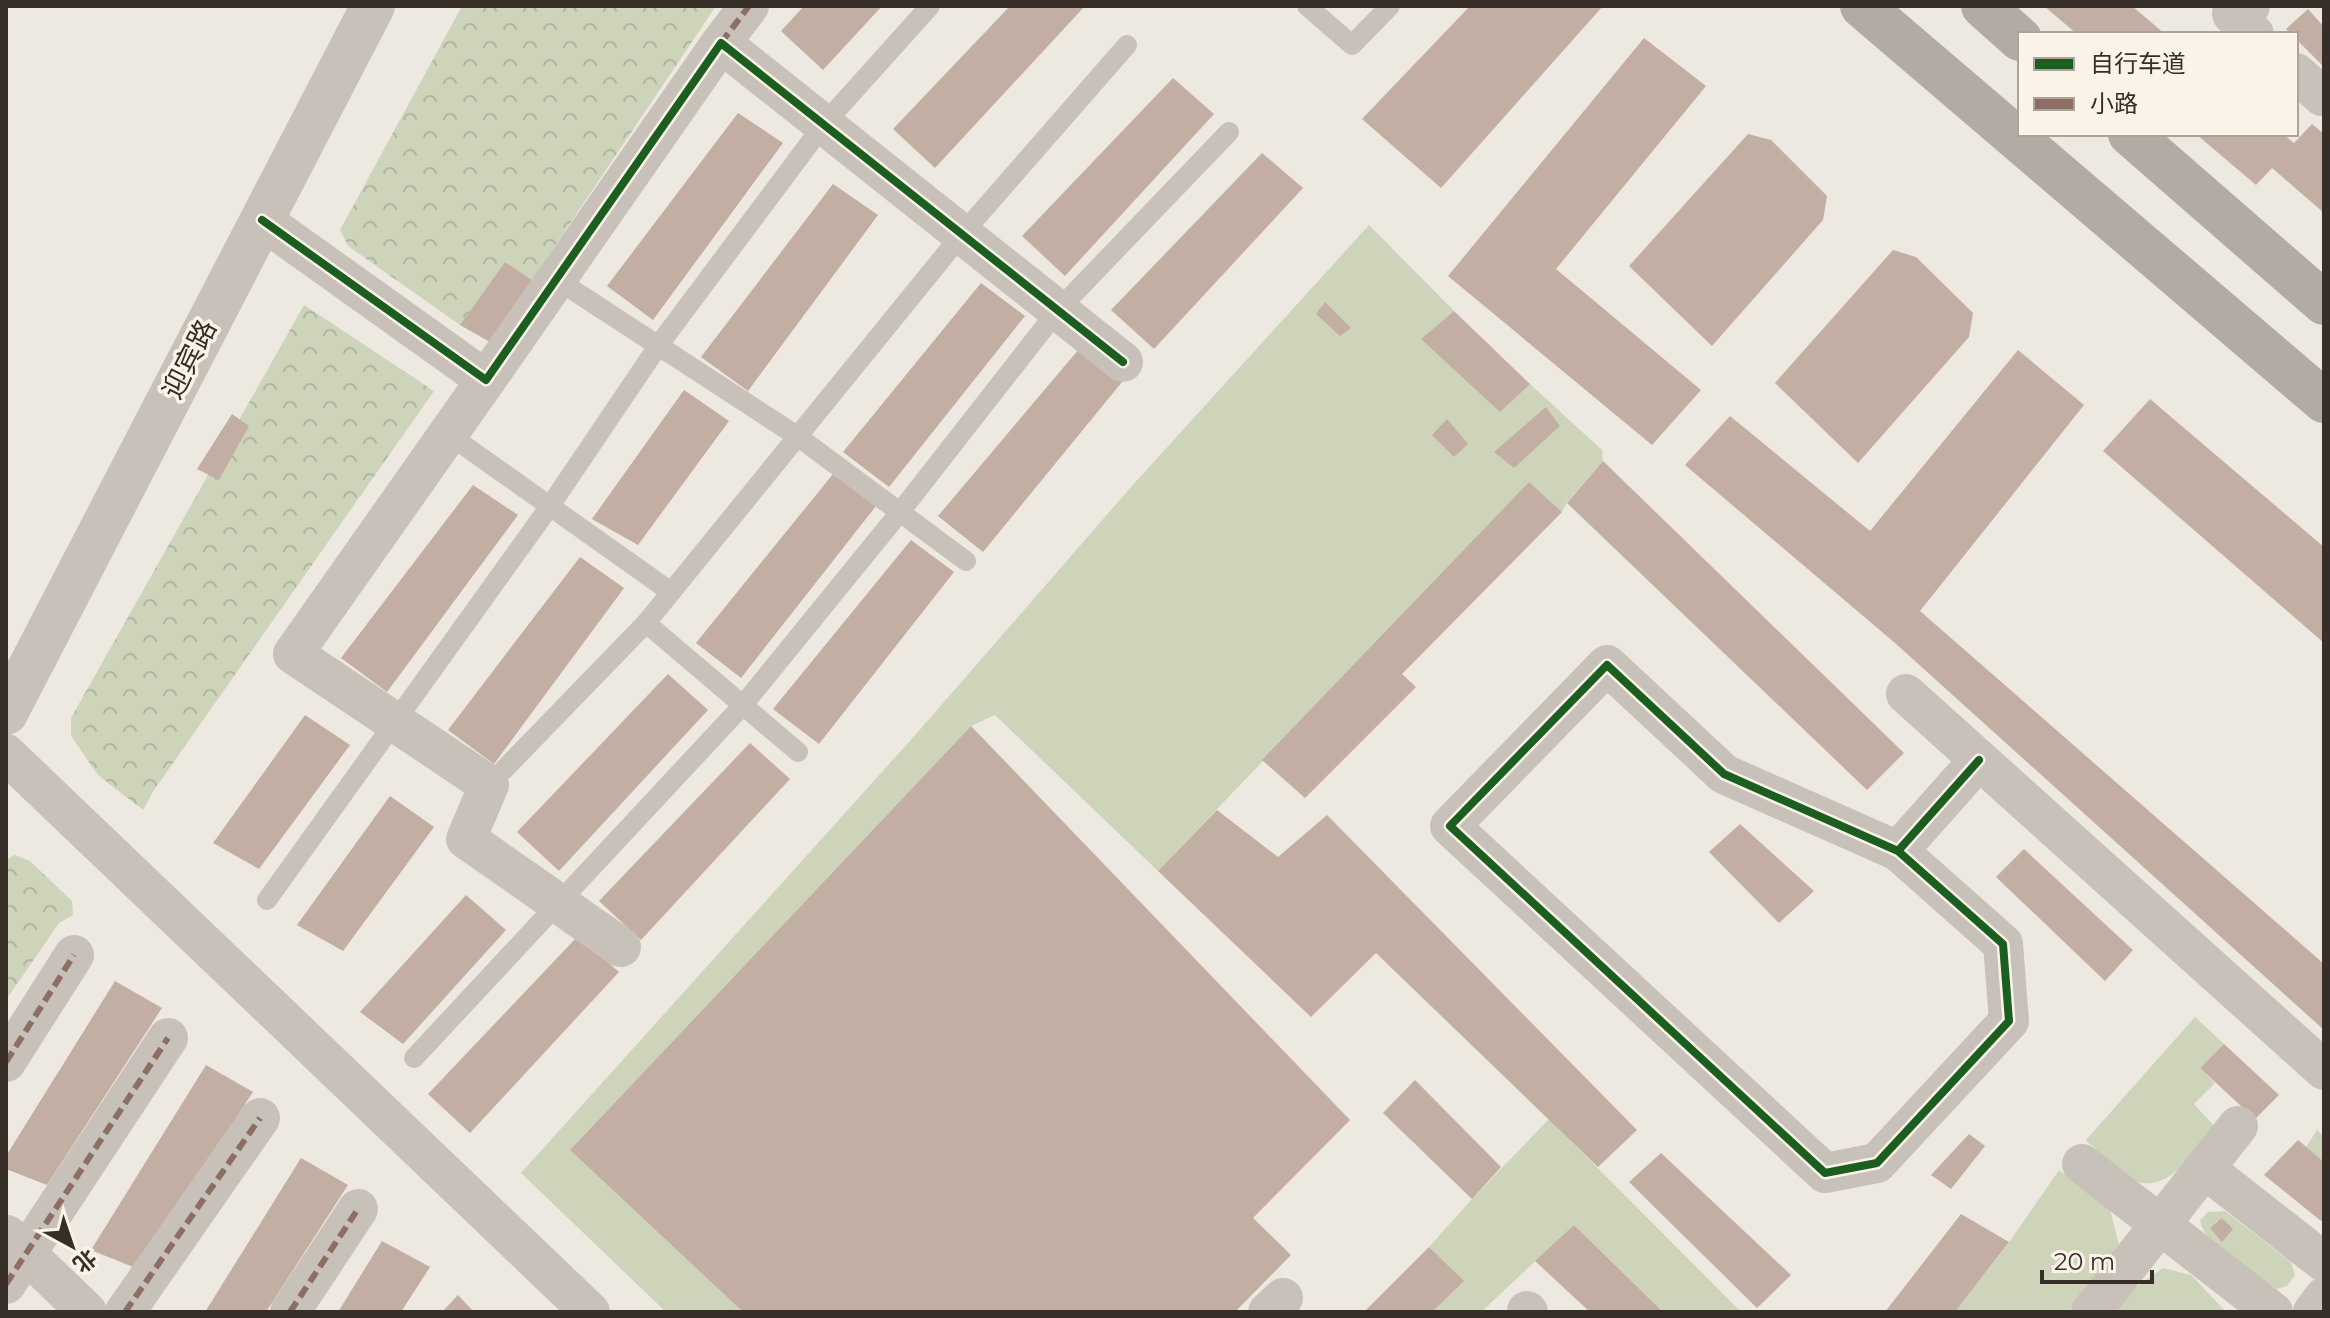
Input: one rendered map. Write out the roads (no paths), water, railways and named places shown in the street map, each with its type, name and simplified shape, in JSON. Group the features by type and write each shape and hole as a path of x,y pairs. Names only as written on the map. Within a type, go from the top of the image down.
{"highway":[{"path":"1862,6 2324,401"},
{"path":"1983,6 2018,37"},
{"path":"2132,136 2324,303"}],"street":[{"name":"迎宾路","path":"6,713 373,6"},
{"path":"621,947 466,839 489,785 293,654 749,6"},
{"path":"721,43 1123,362"},
{"path":"262,220 486,380"},
{"path":"1607,665 1724,774 1898,851 2003,944 2009,1021 1877,1163 1825,1173 1450,826 1607,665"},
{"path":"1906,694 2324,1070"},
{"path":"6,754 590,1312"},
{"path":"1898,851 1979,760"},
{"path":"6,1062 74,955"},
{"path":"87,1312 13,1257 168,1038"},
{"path":"125,1312 260,1118"},
{"path":"2091,1312 2238,1126"},
{"path":"2082,1164 2273,1312"},
{"path":"2204,1168 2324,1262"},
{"path":"290,1312 358,1209"},
{"path":"2313,1312 2324,1297"}],"lane":[{"path":"267,900 550,506 658,346 824,124 930,6"},
{"path":"1307,6 1352,45 1390,6"},
{"path":"489,785 646,623 962,234 1127,45"},
{"path":"414,1058 560,905 743,705 900,512 1058,310 1229,132"},
{"path":"556,279 797,436 966,561"},
{"path":"448,434 671,592"},
{"path":"646,623 798,752"}]}
